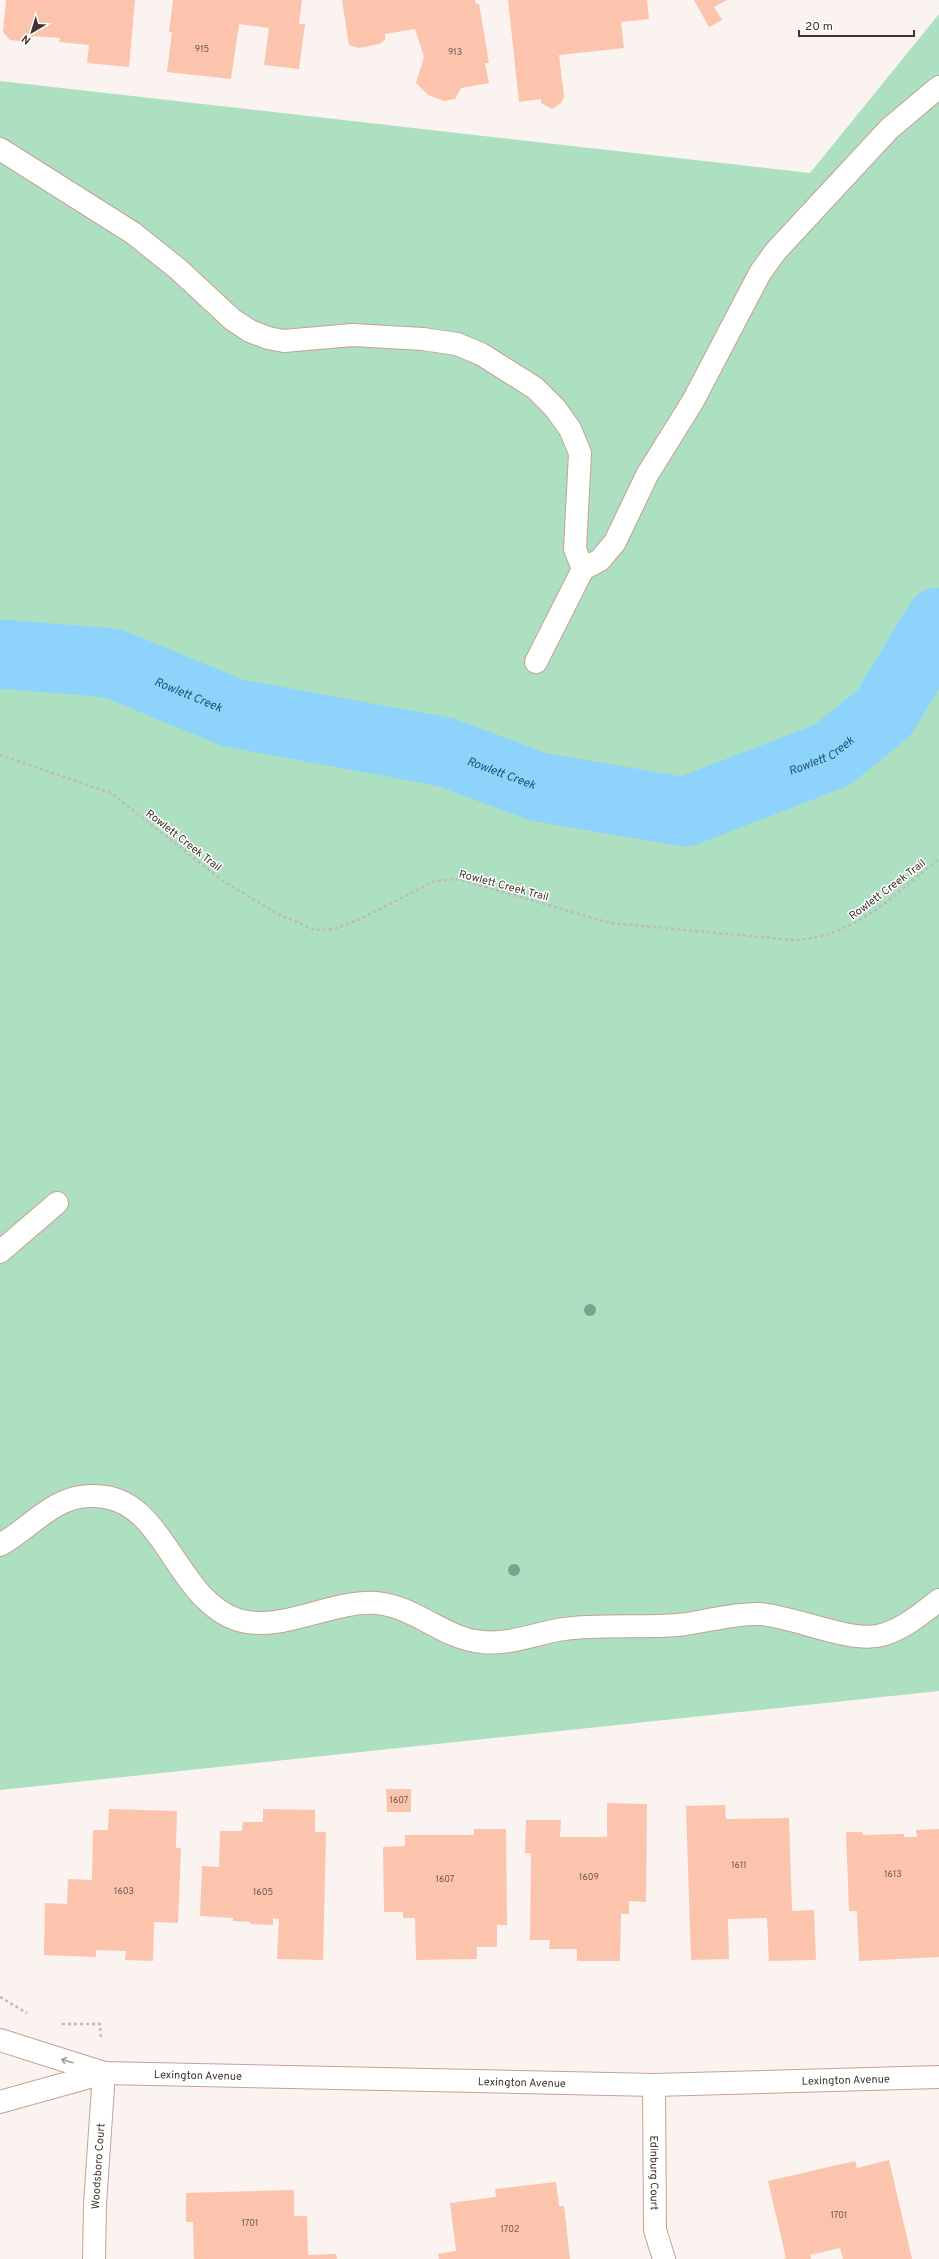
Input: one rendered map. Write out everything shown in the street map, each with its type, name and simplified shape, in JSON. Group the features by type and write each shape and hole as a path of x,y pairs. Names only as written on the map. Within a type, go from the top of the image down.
{"street":[{"path":"536,662 583,570 600,560 615,542 647,475 693,400 760,273 775,252 889,129 939,87"},
{"path":"0,149 133,233 178,269 233,320 250,331 268,338 284,341 352,335 423,339 457,344 492,360 535,388 556,408 570,430 580,453 580,481 575,549 583,570"},
{"path":"0,1252 58,1203"},
{"path":"0,1545 17,1534 40,1514 64,1501 76,1497 105,1497 117,1500 138,1513 163,1542 200,1594 216,1608 239,1620 266,1623 332,1607 378,1603 410,1612 447,1631 482,1642 517,1640 562,1630 600,1626 677,1625 731,1616 757,1614 781,1617 861,1637 877,1636 891,1632 904,1625 939,1600"},
{"name":"Lexington Avenue","path":"0,2040 104,2073 654,2085 939,2077"},
{"name":"Lexington Avenue","path":"0,2102 104,2073"},
{"name":"Woodsboro Court","path":"94,2259 95,2204 104,2073"},
{"name":"Edinburg Court","path":"654,2085 655,2230 664,2259"}],"path":[{"name":"Rowlett Creek Trail","path":"0,755 111,792 223,881 276,913 315,930 334,929 358,920 435,881 458,879 610,923 793,940 814,939 842,931 870,914 939,860"}],"green space":[{"path":"939,14 939,1691 0,1790 0,81 810,173"}],"building":[{"path":"6,0 135,0 129,67 87,63 89,45 59,42 60,38 33,36 32,39 26,42 10,40 3,32"},
{"path":"173,0 302,0 299,24 305,24 299,69 264,65 269,28 239,24 231,79 167,72 172,32 169,32"},
{"path":"342,0 475,0 476,4 479,4 489,63 485,63 489,83 461,88 455,99 444,101 428,95 416,83 424,57 415,29 385,34 385,40 379,44 359,48 349,45"},
{"path":"508,0 647,0 649,19 621,22 624,48 559,55 564,97 561,103 552,109 541,103 541,99 519,102"},
{"path":"694,0 727,0 714,7 722,20 709,27"},
{"path":"386,1789 411,1789 411,1812 387,1812"},
{"path":"607,1803 647,1804 646,1902 629,1901 629,1914 621,1914 620,1961 577,1961 577,1949 549,1949 550,1940 530,1940 531,1853 525,1853 526,1820 561,1820 560,1837 607,1837"},
{"path":"725,1805 726,1819 789,1818 792,1911 814,1910 816,1960 769,1961 767,1918 728,1919 729,1959 691,1960 686,1806"},
{"path":"109,1809 177,1811 176,1848 181,1848 178,1923 154,1922 153,1961 125,1960 126,1951 96,1950 96,1957 44,1955 45,1903 67,1904 68,1879 92,1880 93,1830 108,1830"},
{"path":"263,1809 315,1810 315,1832 326,1832 323,1960 277,1959 279,1919 273,1918 273,1925 250,1924 250,1922 233,1921 233,1918 200,1916 202,1866 219,1867 220,1831 242,1831 243,1822 263,1822"},
{"path":"474,1829 506,1829 507,1925 497,1925 497,1947 477,1947 477,1959 416,1960 415,1918 403,1918 403,1912 384,1912 383,1847 405,1846 405,1835 474,1835"},
{"path":"939,1829 939,1957 859,1961 857,1911 849,1911 846,1832 862,1832 863,1835 904,1834 904,1837 917,1837 916,1830"},
{"path":"889,2160 912,2259 843,2259 840,2248 810,2255 811,2259 783,2259 786,2258 768,2181 855,2161 857,2168"},
{"path":"556,2182 559,2206 564,2206 570,2259 439,2259 438,2254 456,2251 450,2203 496,2197 495,2189"},
{"path":"294,2190 294,2216 307,2216 308,2255 336,2254 337,2259 194,2259 193,2222 186,2222 186,2193"}],"waterway":[{"name":"Rowlett Creek","path":"0,654 112,663 233,713 445,752 539,787 685,812 832,755 884,713 939,622"}]}
